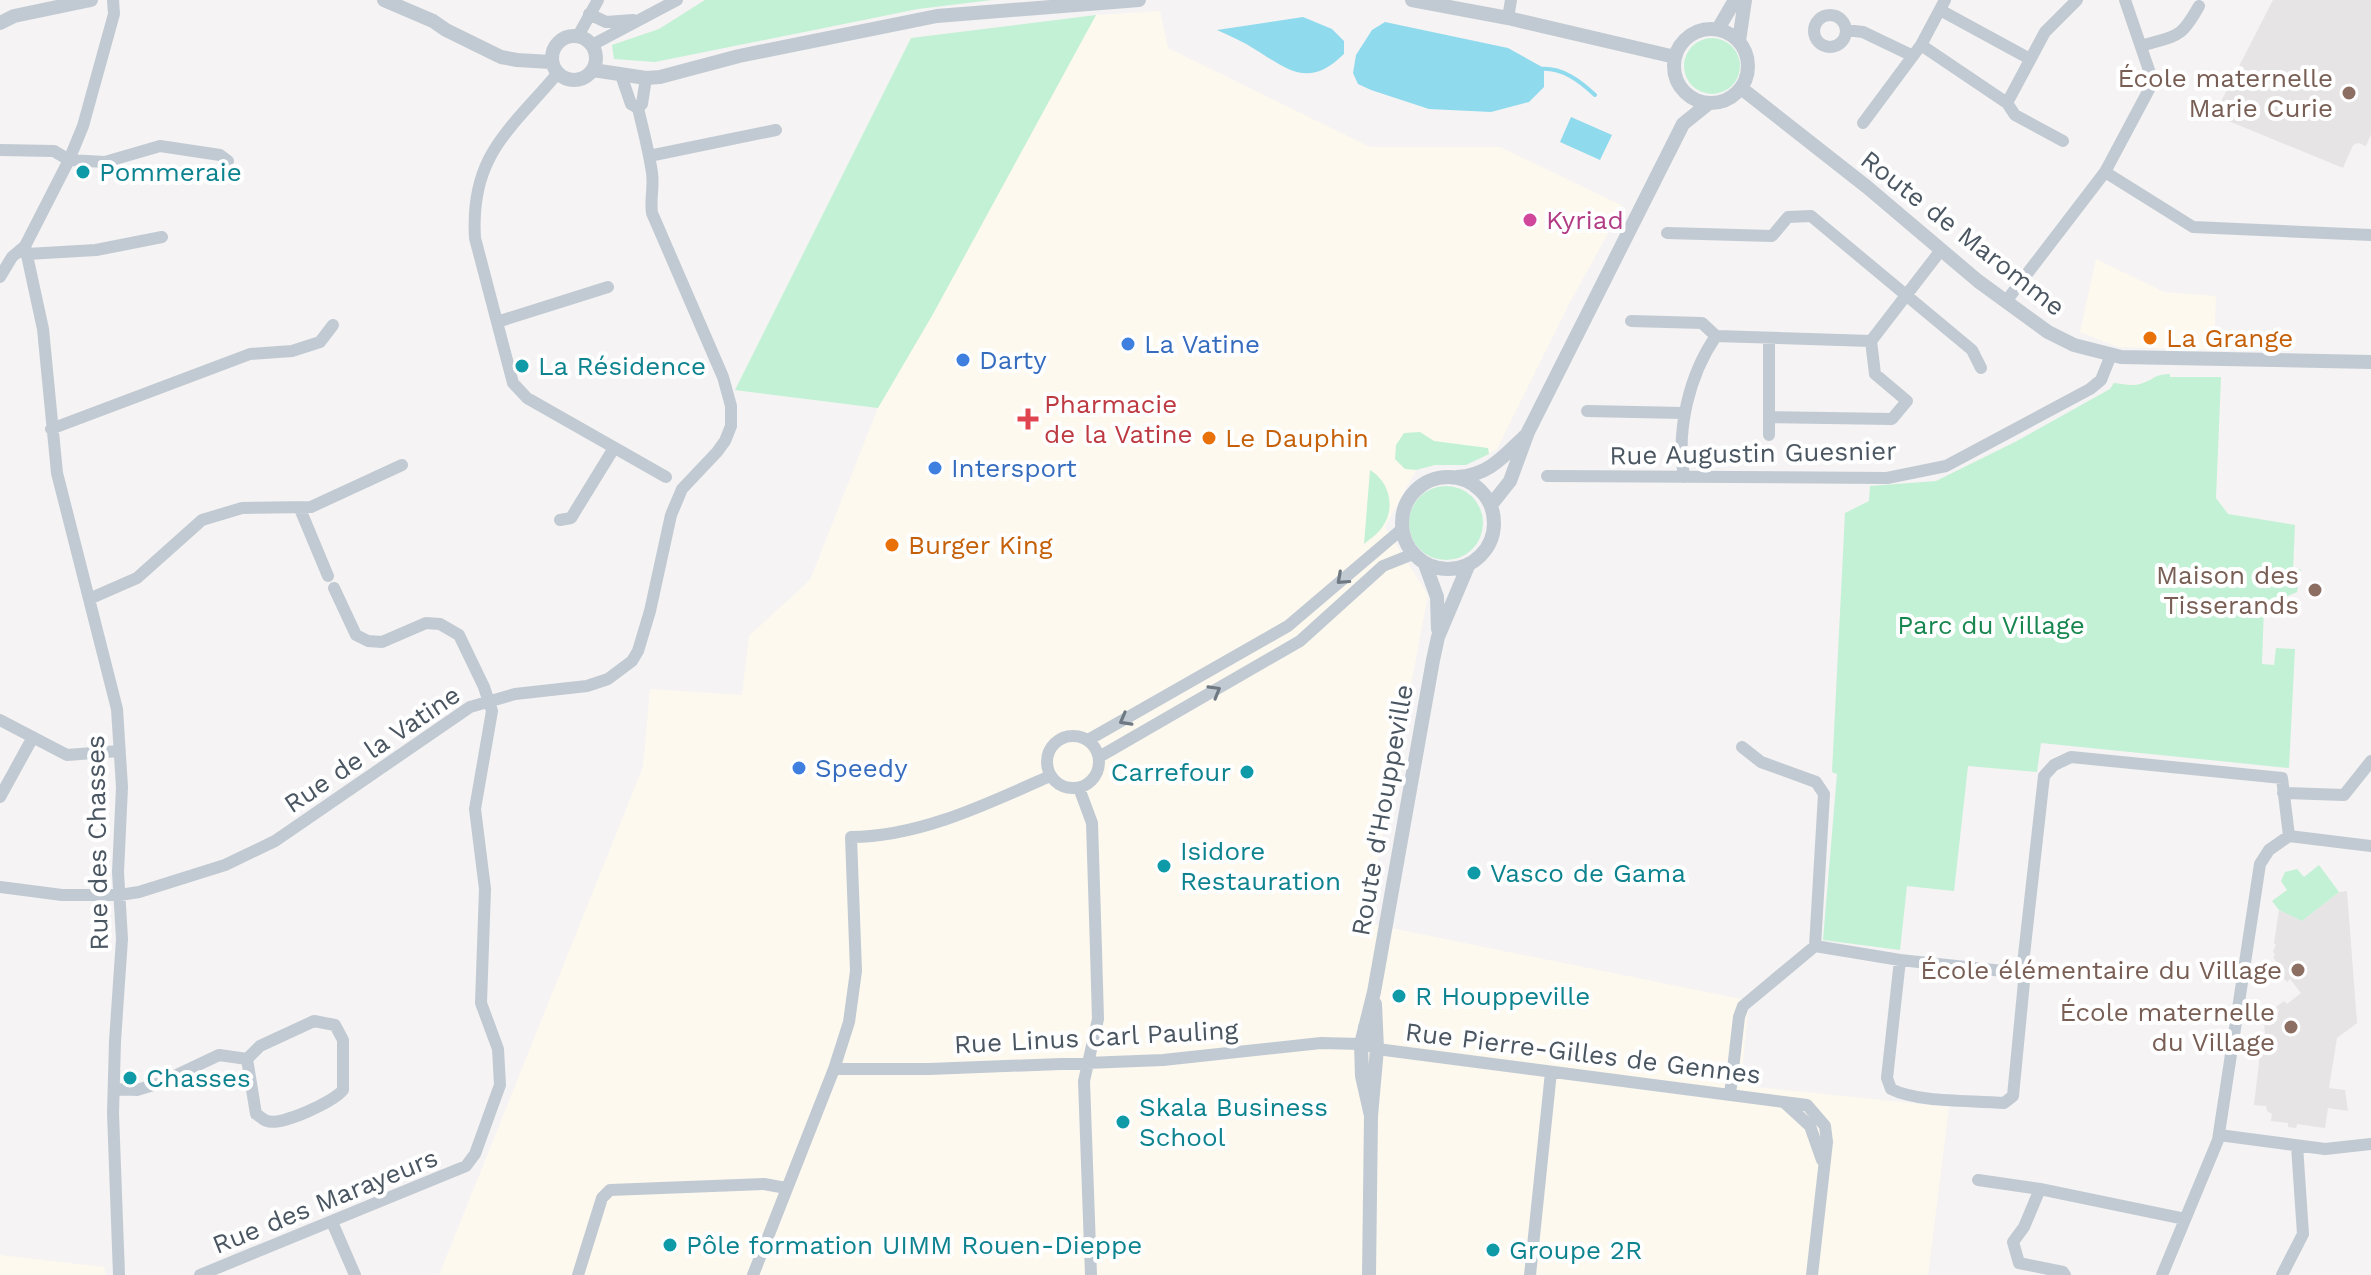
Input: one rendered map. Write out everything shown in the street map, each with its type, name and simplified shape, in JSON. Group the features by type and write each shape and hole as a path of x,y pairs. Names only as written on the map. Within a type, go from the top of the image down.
{"street":[{"path":"0,23 14,16 91,0"},
{"path":"26,250 83,126 114,14 113,0"},
{"path":"384,0 433,21 456,36 501,57 554,68 564,79 576,81 593,70 596,60 592,45 578,36 568,37 558,42 552,51 554,68 485,163 477,191 475,238 513,383 518,391 666,477"},
{"path":"578,36 598,0"},
{"path":"592,45 677,0"},
{"path":"593,70 646,78 937,16 1139,0"},
{"path":"1412,0 1508,18 1675,57"},
{"path":"1508,18 1511,0"},
{"path":"1718,29 1735,0"},
{"path":"1739,41 1745,0"},
{"path":"2007,103 2045,32 2077,0"},
{"path":"2007,300 2105,172 2153,82 2125,0"},
{"path":"1863,123 1917,50 1942,5 2030,59"},
{"path":"2141,46 2176,36 2185,30 2199,6"},
{"path":"589,14 606,22 640,20"},
{"path":"1683,91 1695,100 1709,103 1727,100 1741,88 1748,59 1739,41 1718,29 1707,29 1686,38 1675,57 1675,75 1683,91 1683,124"},
{"path":"1846,30 1863,32 1917,50 2007,103 2015,115 2063,141"},
{"name":"Rue de la Vatine","path":"0,887 62,895 120,895 225,865 275,841 470,707 515,694 587,686 608,679 632,661 650,611 680,488 725,441 731,426 731,406 723,377 652,213 650,198 653,178 649,156 638,108 631,104 621,75"},
{"name":"Rue de la Vatine","path":"638,108 642,104 646,78"},
{"name":"Route de Maromme","path":"1741,88 1941,250 2058,338 2111,355 2371,362"},
{"path":"1491,505 1510,481 1528,432 1683,124 1709,103"},
{"path":"649,156 776,130"},
{"path":"0,150 54,151 69,160 105,162 160,146 220,155 228,161"},
{"path":"2105,172 2193,227 2371,235"},
{"path":"1667,233 1772,236 1788,217 1811,216 1972,350 1981,368"},
{"path":"0,277 12,257 26,250 96,250 162,237"},
{"name":"Rue des Chasses","path":"26,250 43,329 51,429 67,517 117,709 122,787 118,872 122,939 114,1089 119,1275"},
{"path":"1769,417 1892,419 1907,401 1875,374 1871,341 1941,250"},
{"path":"497,322 608,287"},
{"path":"1631,321 1702,323 1716,336 1871,341"},
{"path":"51,429 250,354 292,351 320,342 333,325"},
{"path":"1684,477 1683,413 1707,348 1716,336"},
{"path":"1769,338 1769,435"},
{"name":"Rue Augustin Guesnier","path":"1547,476 1887,478 1946,466 2090,389 2101,380 2111,355"},
{"path":"1587,411 1683,413"},
{"path":"1457,477 1472,484 1491,505 1494,535 1487,549 1468,566 1449,570 1419,559 1405,542 1402,517 1407,502 1414,491 1436,478 1468,476 1491,467 1507,456 1528,432"},
{"path":"560,520 571,518 614,448"},
{"path":"89,599 137,578 202,520 242,508 300,509 319,504 402,465"},
{"path":"300,509 356,635 368,641 382,642 426,623 452,629 465,644 488,700"},
{"path":"1088,740 1279,632 1402,529"},
{"path":"1099,757 1300,641 1383,566 1419,559"},
{"name":"Route d'Houppeville","path":"1371,1116 1362,1076 1361,1044 1374,992 1438,637 1437,597 1419,559"},
{"name":"Route d'Houppeville","path":"1438,637 1468,566"},
{"name":"Rue des Marayeurs","path":"200,1275 466,1166 475,1154 500,1085 498,1049 483,1013 480,990 485,889 475,801 490,730 492,711 488,700"},
{"path":"0,720 67,755 119,751"},
{"path":"1069,736 1088,740 1099,757 1098,771 1093,779 1079,788 1066,788 1050,776 1046,761 1054,743 1069,736"},
{"path":"0,797 33,737"},
{"path":"1730,1095 1743,1006 1815,946 1824,794 1816,782 1761,762 1742,747"},
{"path":"1900,960 1887,1078 1891,1089 1901,1094 2004,1103 2013,1096 2024,982 2022,973 2044,776 2054,765 2071,757 2282,778 2289,836"},
{"path":"2283,793 2344,795 2371,761"},
{"path":"753,1275 834,1069 849,1022 856,971 851,837 879,835 949,818 1050,776"},
{"path":"1079,788 1092,823 1097,962 1098,1019 1084,1081 1091,1275"},
{"path":"2162,1275 2219,1135 2260,864 2269,850 2289,836 2371,846"},
{"path":"1815,946 1900,960 2022,973"},
{"name":"Route d'Houppeville","path":"1369,1275 1371,1116 1377,1049 1374,992"},
{"path":"314,1021 335,1025 343,1040 343,1090 336,1098 310,1110 278,1121 267,1121 256,1114 247,1059 260,1046 314,1021"},
{"path":"1364,1027 1370,1046 1377,1049"},
{"name":"Rue Linus Carl Pauling","path":"834,1069 1163,1060 1321,1043 1361,1044"},
{"name":"Rue Pierre-Gilles de Gennes","path":"1377,1049 1783,1101 1810,1126 1823,1165 1812,1275"},
{"path":"114,1089 137,1090 160,1083 219,1055 247,1059"},
{"path":"1530,1275 1551,1072"},
{"path":"2219,1135 2325,1149 2371,1144"},
{"path":"2282,1275 2303,1234 2297,1146"},
{"path":"1978,1180 2040,1189 2185,1219"},
{"path":"578,1275 602,1198 610,1190 764,1184 786,1188"},
{"path":"2040,1189 2024,1227 2013,1242 2019,1263 2065,1275"},
{"path":"332,1222 355,1275"},
{"name":"Rue Pierre-Gilles de Gennes","path":"1815,1247 1822,1275"}],"shaded area":[{"path":"2273,0 2371,0 2371,134 2366,146 2353,145 2343,168 2214,115"},
{"path":"1160,11 1168,48 1370,147 1500,147 1623,206 1569,304 1497,449 1466,465 1435,465 1416,470 1385,527 1428,595 1366,923 1741,999 1748,1011 1741,1080 1747,1086 1949,1107 1928,1275 439,1275 643,767 650,689 742,695 749,636 810,580 878,408 933,314 1096,15"},
{"path":"2096,259 2164,292 2216,296 2214,350 2118,347 2080,332"},
{"path":"2347,891 2357,1023 2337,1038 2329,1088 2345,1090 2348,1111 2328,1108 2325,1128 2297,1124 2296,1128 2288,1127 2288,1123 2271,1121 2272,1114 2266,1106 2254,1105 2262,1037 2265,1035 2264,1022 2279,1011 2276,1007 2284,1001 2287,1004 2301,993 2290,979 2287,982 2280,974 2283,971 2273,957 2279,910 2302,921 2339,892"},
{"path":"0,1255 104,1267 106,1275 0,1275"}],"green space":[{"path":"705,0 992,0 918,9 655,62 614,59 612,45 659,29"},
{"path":"1096,15 933,314 878,408 735,390 911,38"},
{"path":"1712,38 1732,46 1740,66 1732,86 1712,94 1692,86 1684,66 1692,46"},
{"name":"Parc du Village","path":"2170,374 2170,377 2221,377 2216,498 2228,514 2295,525 2293,570 2301,569 2297,592 2264,606 2262,664 2274,665 2276,648 2295,649 2289,768 2041,743 2037,772 1968,766 1954,891 1907,886 1900,950 1823,940 1837,774 1832,772 1845,513 1869,501 1870,486 1936,481 2015,442 2110,389 2114,383 2136,385"},
{"path":"1420,432 1434,441 1488,448 1489,454 1466,465 1405,469 1395,459 1396,445 1404,433"},
{"path":"1370,470 1382,481 1390,503 1381,529 1364,544"},
{"path":"1446,486 1460,489 1472,497 1480,509 1483,523 1480,537 1472,549 1460,557 1446,560 1432,557 1420,549 1412,537 1409,523 1412,509 1420,497 1432,489"},
{"path":"2319,865 2339,892 2302,921 2279,910 2272,901 2287,890 2281,881 2285,872 2297,869 2304,877"}],"water":[{"path":"1303,17 1332,29 1344,41 1344,54 1320,71 1300,73 1217,30"},
{"path":"1385,22 1508,48 1544,68 1544,87 1529,102 1491,112 1429,109 1371,90 1358,84 1353,73 1356,55 1372,30"},
{"path":"1571,117 1612,135 1600,160 1560,142"}],"waterway":[{"path":"1540,69 1563,73 1595,95"}],"place":[{"name":"École maternelle Marie Curie","path":"2349,93"},
{"name":"Pommeraie","path":"83,172"},
{"name":"Kyriad","path":"1530,220"},
{"name":"La Grange","path":"2150,338"},
{"name":"La Vatine","path":"1128,344"},
{"name":"Darty","path":"963,360"},
{"name":"La Résidence","path":"522,366"},
{"name":"Pharmacie de la Vatine","path":"1028,419"},
{"name":"Le Dauphin","path":"1209,438"},
{"name":"Intersport","path":"935,468"},
{"name":"Burger King","path":"892,545"},
{"name":"Maison des Tisserands","path":"2315,590"},
{"name":"Speedy","path":"799,768"},
{"name":"Carrefour","path":"1247,772"},
{"name":"Isidore Restauration","path":"1164,866"},
{"name":"Vasco de Gama","path":"1474,873"},
{"name":"École élémentaire du Village","path":"2298,970"},
{"name":"R Houppeville","path":"1399,996"},
{"name":"École maternelle du Village","path":"2291,1027"},
{"name":"Chasses","path":"130,1078"},
{"name":"Skala Business School","path":"1123,1122"},
{"name":"Pôle formation UIMM Rouen-Dieppe","path":"670,1245"},
{"name":"Groupe 2R","path":"1493,1250"}]}
